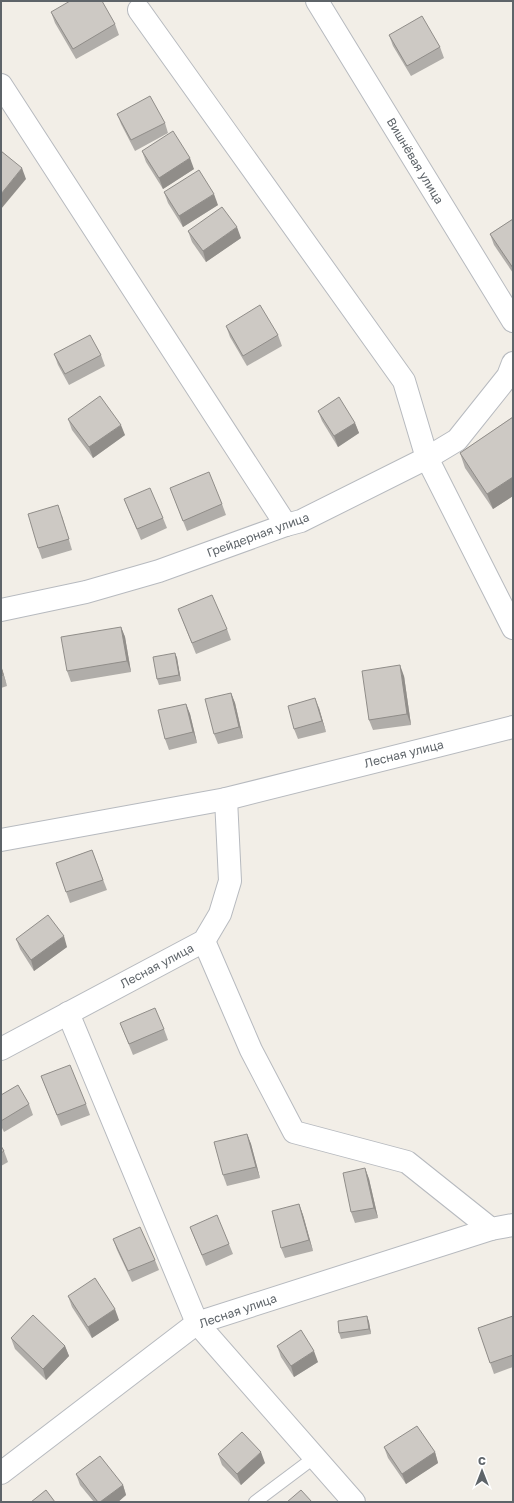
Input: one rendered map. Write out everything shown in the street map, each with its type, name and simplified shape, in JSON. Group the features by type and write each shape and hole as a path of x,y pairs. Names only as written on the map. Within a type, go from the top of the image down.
{"street":[{"name":"Вишнёвая улица","path":"317,1 513,321"},
{"path":"139,10 404,382 427,458 513,628"},
{"path":"1,85 286,525"},
{"name":"Грейдерная улица","path":"1,610 86,592 159,570 301,521 427,458 457,440 508,376 513,363"},
{"name":"Лесная улица","path":"1,840 226,799 513,727"},
{"name":"Лесная улица","path":"1,1049 204,941 220,914 230,881 226,799"},
{"path":"204,941 251,1050 294,1132 407,1162 491,1229"},
{"path":"68,1013 197,1323 354,1502"},
{"name":"Лесная улица","path":"1,1474 197,1323 491,1229 513,1225"}],"lane":[{"path":"255,1502 315,1457"}],"building":[{"path":"70,1 102,1 115,24 73,49 51,12"},
{"path":"422,16 440,47 407,66 389,35"},
{"path":"150,96 165,123 131,140 117,114"},
{"path":"173,131 190,158 159,178 142,151"},
{"path":"1,151 22,168 1,194"},
{"path":"199,170 214,194 179,216 164,192"},
{"path":"222,207 237,227 203,251 188,231"},
{"path":"513,219 513,268 490,234"},
{"path":"260,305 278,335 243,356 226,326"},
{"path":"90,335 101,355 65,374 54,354"},
{"path":"100,396 121,425 89,447 68,419"},
{"path":"339,397 355,423 334,436 318,411"},
{"path":"513,417 513,477 487,494 460,453"},
{"path":"209,472 222,504 183,521 170,488"},
{"path":"150,488 163,518 137,529 124,499"},
{"path":"58,505 69,539 38,548 28,514"},
{"path":"212,595 227,629 192,643 178,609"},
{"path":"121,627 127,661 67,671 61,637"},
{"path":"175,653 179,675 157,679 153,657"},
{"path":"400,665 407,714 369,720 362,671"},
{"path":"231,693 239,727 214,734 205,699"},
{"path":"315,698 322,721 294,729 288,706"},
{"path":"186,704 193,732 165,739 158,710"},
{"path":"92,850 103,880 66,892 56,863"},
{"path":"48,915 64,936 31,960 16,939"},
{"path":"155,1008 164,1029 129,1044 120,1023"},
{"path":"70,1065 86,1104 57,1115 41,1076"},
{"path":"18,1085 29,1104 1,1121 1,1095"},
{"path":"247,1134 256,1167 223,1175 214,1142"},
{"path":"1,1146 4,1151 1,1153"},
{"path":"365,1168 374,1208 351,1212 343,1173"},
{"path":"299,1204 309,1240 281,1248 272,1211"},
{"path":"217,1215 229,1244 202,1255 190,1227"},
{"path":"140,1227 155,1260 128,1271 113,1239"},
{"path":"95,1278 115,1309 88,1327 68,1296"},
{"path":"33,1315 65,1346 43,1369 11,1338"},
{"path":"367,1316 369,1329 339,1333 338,1321"},
{"path":"513,1316 513,1355 490,1363 478,1328"},
{"path":"301,1330 314,1351 291,1366 277,1346"},
{"path":"417,1426 435,1452 402,1474 384,1447"},
{"path":"242,1432 261,1452 237,1474 218,1454"},
{"path":"100,1456 123,1485 98,1502 76,1474"},
{"path":"46,1490 55,1502 31,1502"},
{"path":"301,1490 312,1502 287,1502"}]}
